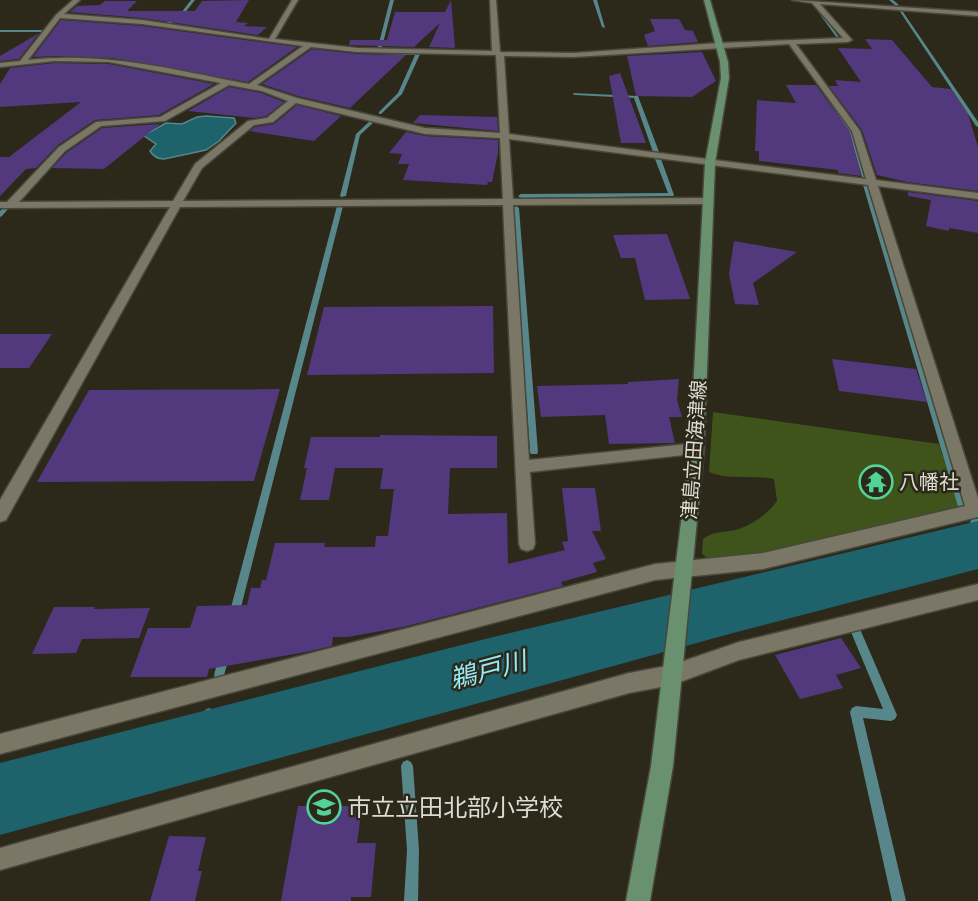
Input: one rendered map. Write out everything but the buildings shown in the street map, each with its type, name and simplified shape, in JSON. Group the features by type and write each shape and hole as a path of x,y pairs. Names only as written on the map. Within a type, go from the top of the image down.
{"main road":[{"name":"津島立田海津線","path":"638,901 663,766 697,449 707,201 710,163 725,78 724,62 707,0"}],"street":[{"path":"23,61 58,16 77,0"},
{"path":"271,41 295,0"},
{"path":"493,0 504,136 526,544"},
{"path":"795,0 976,13"},
{"path":"58,16 142,22 308,46 357,50 574,55 718,45 848,40 814,1"},
{"path":"966,7 976,13"},
{"path":"0,744 654,572 684,572 763,561 976,511 856,131 792,43"},
{"path":"250,87 308,46"},
{"path":"0,75 3,64 23,61 109,60 190,73 424,131 504,136 978,196"},
{"path":"5,205 62,149 99,124 162,119 227,83"},
{"path":"0,515 198,166 251,123 270,120 294,100"},
{"path":"5,205 707,201"},
{"path":"522,467 697,449"},
{"path":"0,860 629,683 672,675 740,651 978,592"}],"green space":[{"path":"713,412 939,444 959,507 759,556 709,559 702,554 703,539 711,534 739,529 750,524 765,514 777,501 774,479 723,476 709,472"}],"water":[{"path":"197,117 234,118 236,123 219,141 206,150 164,159 156,157 150,151 156,144 144,136 146,134 166,123 182,124"}],"waterway":[{"path":"167,24 182,14 193,0"},
{"path":"380,47 392,0"},
{"path":"595,0 604,27"},
{"path":"891,0 897,5"},
{"path":"812,3 840,39 831,40"},
{"path":"901,10 978,126"},
{"path":"0,31 43,31"},
{"path":"378,53 418,54 400,94 381,113"},
{"path":"816,81 851,131 865,177"},
{"path":"575,94 636,97 656,152"},
{"path":"343,196 358,134 372,122"},
{"path":"521,196 671,195 658,159"},
{"path":"866,185 961,503"},
{"path":"234,615 340,206"},
{"path":"516,208 534,452"},
{"path":"0,215 5,209"},
{"path":"975,522 978,527"},
{"name":"鵜戸川","path":"0,799 611,638 978,545"},
{"path":"856,632 891,715 856,712 899,901"},
{"path":"219,675 224,657"},
{"path":"200,747 209,714"},
{"path":"407,766 413,850 411,901"}],"place":[{"name":"八幡社","path":"876,482"},
{"name":"市立立田北部小学校","path":"324,807"}]}
